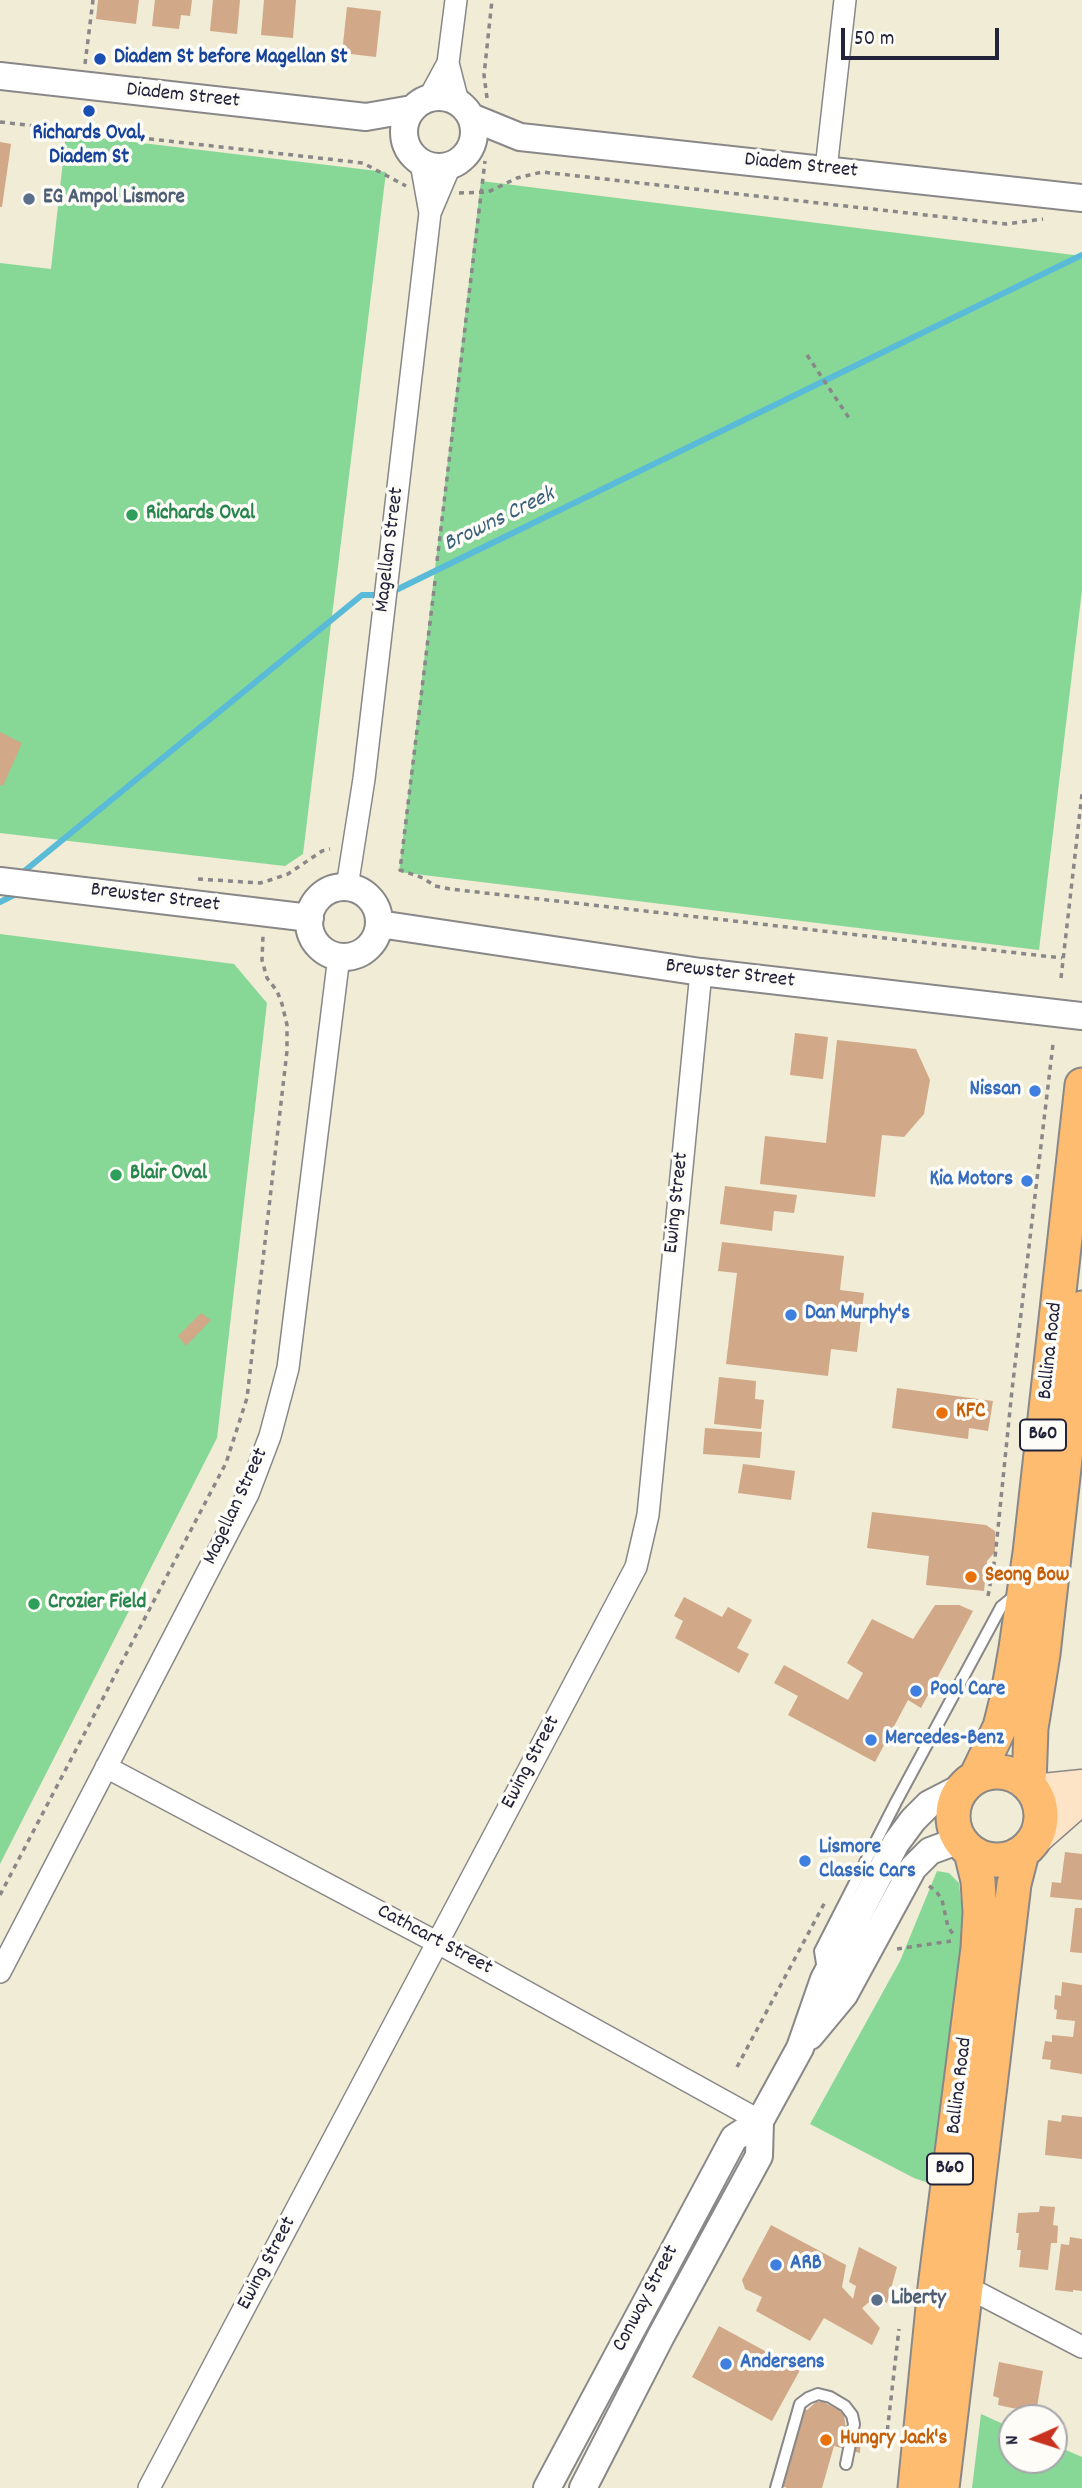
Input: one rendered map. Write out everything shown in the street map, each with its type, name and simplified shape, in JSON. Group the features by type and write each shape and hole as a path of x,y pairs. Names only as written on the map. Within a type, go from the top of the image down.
{"main road":[{"name":"Ballina Road","path":"971,1781 1000,1727 1007,1699 1024,1592 1082,1085"},
{"name":"Ballina Road","path":"1031,1788 1031,1728 1043,1654 1082,1308"},
{"path":"971,1781 1000,1772 1020,1779 1031,1788 1082,1785"},
{"name":"B60","path":"965,1846 954,1828 953,1815 955,1802 971,1781"},
{"name":"B60","path":"1027,1847 1041,1820 1038,1799 1031,1788"},
{"path":"965,1846 990,1860 1002,1860 1027,1847 1082,1799"},
{"name":"Ballina Road","path":"915,2488 935,2287 978,1948 978,1891 965,1846"},
{"name":"Ballina Road","path":"942,2488 1014,1884 1027,1847"}],"street":[{"path":"449,63 472,106 478,154 467,155 450,166 440,168 421,163 413,156 404,138 407,118 421,104 449,63 456,0"},
{"path":"826,169 845,0"},
{"name":"Diadem Street","path":"0,76 366,117 421,104"},
{"path":"421,104 449,98 472,106"},
{"name":"Diadem Street","path":"472,106 520,137 1082,198"},
{"name":"Diadem Street","path":"366,117 404,138"},
{"name":"Diadem Street","path":"478,154 520,137"},
{"name":"Magellan Street","path":"421,163 430,213"},
{"name":"Magellan Street","path":"347,887 364,779 430,213 450,166"},
{"name":"Brewster Street","path":"0,881 310,918"},
{"path":"347,887 368,896 377,909 379,924 373,942 366,949 349,956 339,956 331,954 317,943 310,926 310,918 320,897 332,889 347,887"},
{"name":"Brewster Street","path":"379,924 701,972 1082,1016"},
{"name":"Magellan Street","path":"0,1972 248,1494 270,1436 288,1368 339,956"},
{"name":"Ewing Street","path":"149,2488 636,1567 650,1501 701,972"},
{"name":"Cathcart Street","path":"106,1767 439,1943 760,2121"},
{"name":"Conway Street","path":"547,2488 734,2138 760,2121 800,2048 824,1979 895,1843 929,1804 971,1781"},
{"name":"Conway Street","path":"800,2048 844,1995 913,1868 930,1851 965,1846"},
{"name":"Conway Street","path":"583,2488 661,2336 760,2156 760,2121"},
{"path":"967,2287 1082,2347"}],"lane":[{"path":"824,1979 820,1951 896,1802 1001,1607 1013,1596 1024,1592"},
{"path":"776,2488 800,2404 818,2394 830,2397 845,2406 852,2415 854,2424 846,2464"}],"path":[{"path":"83,85 93,0"},
{"path":"472,106 484,89 492,0"},
{"path":"0,122 363,163 408,187"},
{"path":"437,561 481,192 478,154"},
{"path":"457,193 488,192 517,178 542,172 1006,223 1044,219"},
{"path":"807,355 849,418"},
{"path":"435,581 401,870 423,878 435,886 450,889 1062,958"},
{"path":"1061,978 1082,794"},
{"path":"191,878 260,883 288,874 322,851 330,849"},
{"path":"0,1895 226,1463 247,1398 288,1026 277,991 267,978 261,960 263,936"},
{"path":"982,1607 989,1595 995,1558 1053,1044"},
{"path":"897,1949 957,1940 948,1927 942,1900 936,1891 924,1883"},
{"path":"737,2067 827,1898"},
{"path":"897,2444 886,2442 899,2329"}],"green space":[{"path":"66,134 386,172 303,854 285,866 0,833 0,263 51,269"},
{"path":"481,181 1082,256 1082,590 1039,950 399,872"},
{"path":"0,934 234,964 267,1003 217,1438 0,1864"},
{"path":"937,1871 949,1873 959,1883 965,1937 937,2186 914,2178 810,2124 900,1961"},
{"path":"981,2414 998,2422 998,2474 1068,2474 1068,2451 1082,2457 1082,2488 972,2488"}],"building":[{"path":"98,0 139,0 136,24 96,19"},
{"path":"155,0 192,0 190,16 181,15 179,29 152,26"},
{"path":"213,0 240,0 237,34 210,31"},
{"path":"264,0 296,0 293,38 261,35"},
{"path":"347,7 381,11 376,57 342,53"},
{"path":"0,142 11,144 2,207 0,207"},
{"path":"0,732 22,743 3,786 0,785"},
{"path":"795,1033 828,1037 823,1079 790,1075"},
{"path":"837,1040 916,1049 930,1080 924,1114 904,1137 882,1135 875,1197 760,1184 765,1136 826,1143"},
{"path":"725,1186 797,1195 794,1213 774,1211 772,1231 720,1224"},
{"path":"722,1242 844,1256 840,1290 864,1293 857,1352 831,1349 828,1376 726,1364 737,1273 718,1271"},
{"path":"201,1313 211,1320 186,1346 178,1336"},
{"path":"719,1377 756,1381 755,1399 764,1400 761,1429 714,1424"},
{"path":"897,1388 993,1401 988,1431 969,1428 968,1439 892,1428"},
{"path":"705,1428 762,1432 760,1458 703,1454"},
{"path":"743,1464 795,1471 791,1500 738,1493"},
{"path":"872,1512 986,1525 995,1531 995,1552 987,1561 984,1591 926,1585 929,1556 867,1548"},
{"path":"684,1597 722,1617 728,1607 752,1620 737,1648 749,1654 739,1673 675,1638 683,1621 674,1616"},
{"path":"935,1605 959,1605 973,1611 921,1708 908,1700 875,1762 788,1715 798,1696 774,1683 784,1665 848,1700 863,1673 847,1663 872,1619 913,1639"},
{"path":"1065,1852 1082,1854 1082,1900 1050,1897 1052,1882 1061,1883"},
{"path":"1075,1908 1082,1908 1082,1953 1070,1952"},
{"path":"1062,1982 1082,1985 1082,2074 1050,2069 1051,2060 1042,2059 1045,2041 1052,2042 1052,2035 1073,2037 1075,2021 1056,2019 1057,2010 1054,2009 1055,1995 1061,1996"},
{"path":"1062,2115 1082,2117 1082,2159 1045,2155 1048,2120 1061,2122"},
{"path":"1040,2206 1055,2207 1053,2225 1058,2226 1057,2243 1051,2243 1048,2270 1019,2267 1021,2250 1017,2250 1019,2233 1016,2233 1018,2213 1039,2212"},
{"path":"771,2225 846,2265 842,2287 853,2299 856,2286 849,2282 859,2247 897,2267 887,2303 875,2297 862,2308 880,2328 872,2345 824,2318 810,2341 756,2311 762,2297 745,2289 742,2280"},
{"path":"1070,2237 1082,2239 1082,2291 1055,2290 1061,2244 1069,2245"},
{"path":"719,2326 800,2370 772,2421 692,2377"},
{"path":"999,2362 1043,2371 1038,2404 998,2404 999,2398 993,2396"},
{"name":"Hungry Jack's","path":"816,2402 823,2402 839,2410 844,2415 846,2429 861,2433 860,2453 834,2446 822,2488 787,2488 779,2485 801,2409 807,2410"}],"waterway":[{"name":"Browns Creek","path":"392,592 1082,255"},
{"name":"Browns Creek","path":"22,876 22,873 362,595 382,595"},
{"name":"Browns Creek","path":"0,902 18,893"}],"place":[{"name":"Diadem St before Magellan St","path":"100,59"},
{"name":"Richards Oval, Diadem St","path":"89,111"},
{"name":"EG Ampol Lismore","path":"29,199"},
{"name":"Richards Oval","path":"132,515"},
{"name":"Nissan","path":"1035,1091"},
{"name":"Blair Oval","path":"116,1175"},
{"name":"Kia Motors","path":"1027,1181"},
{"name":"Dan Murphy's","path":"791,1315"},
{"name":"KFC","path":"942,1413"},
{"name":"Seong Bow","path":"971,1577"},
{"name":"Crozier Field","path":"34,1604"},
{"name":"Pool Care","path":"916,1691"},
{"name":"Mercedes-Benz","path":"871,1740"},
{"name":"Lismore Classic Cars","path":"805,1861"},
{"name":"ARB","path":"776,2265"},
{"name":"Liberty","path":"877,2300"},
{"name":"Andersens","path":"726,2364"},
{"name":"Hungry Jack's","path":"826,2440"}]}
